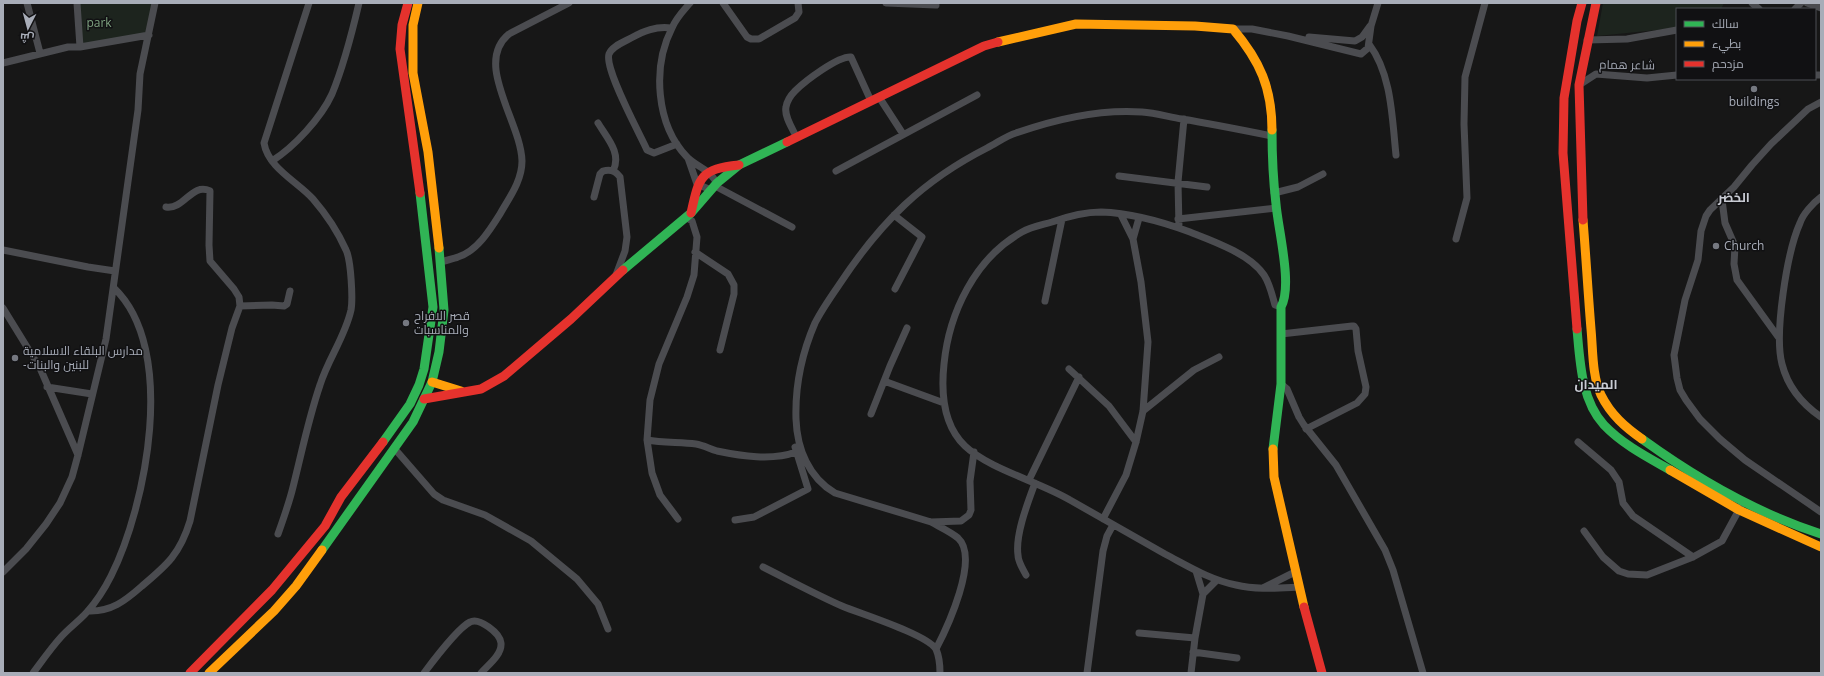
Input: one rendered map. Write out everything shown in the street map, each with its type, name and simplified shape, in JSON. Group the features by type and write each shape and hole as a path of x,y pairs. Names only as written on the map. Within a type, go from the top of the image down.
{"main road":[{"path":"190,673 272,590 325,526 342,497 410,404 419,385 424,368 433,307 420,193 402,73 400,49 402,25 408,3"},
{"path":"209,673 274,611 296,586 413,422 432,382 443,328 444,310 441,262 430,167 413,73 413,25 418,3"},
{"path":"1582,3 1564,98 1563,153 1580,364 1584,385 1593,408 1604,424 1614,434 1634,449 1821,547"},
{"path":"1596,3 1587,40 1579,85 1580,165 1593,352 1597,384 1601,395 1614,416 1643,441 1741,506 1821,534"},
{"path":"424,399 461,391 481,389 504,376 571,319 615,277 688,215 714,186 739,165 984,46 1023,35 1076,24 1195,26 1233,29 1244,42 1261,68 1271,99 1274,194 1285,266 1284,303 1281,307 1281,384 1273,449 1274,477 1295,572 1322,673"},
{"path":"1574,40 1587,40"},
{"path":"402,73 413,73"},
{"path":"688,215 697,184 708,171 722,166 739,165"},
{"path":"432,382 461,391"},
{"path":"356,478 368,486"}],"street":[{"path":"27,3 40,53"},
{"path":"77,3 80,47"},
{"path":"3,572 26,549 57,508 72,477 78,456 106,339 138,110 140,74 155,3"},
{"path":"278,534 292,492 304,436 316,398 329,362 347,326 351,307 350,268 347,251 326,215 313,199 272,161 264,147 264,140 279,100 309,3"},
{"path":"272,161 283,154 295,142 325,107 337,80 359,3"},
{"path":"441,262 460,257 477,245 491,228 519,178 522,163 520,142 498,83 495,60 498,46 509,34 568,3"},
{"path":"690,3 671,28 659,71 663,113 678,144 688,158 697,184 714,186 792,227"},
{"path":"723,3 747,37 753,40 759,39 795,18 800,10 798,3"},
{"path":"886,3 936,5"},
{"path":"1233,29 1252,29 1288,36 1358,54 1365,52 1369,44 1370,26 1378,3"},
{"path":"1456,239 1467,198 1464,124 1465,77 1485,3"},
{"path":"1807,3 1821,8"},
{"path":"1288,36 1349,41 1358,40 1370,26"},
{"path":"671,28 658,27 644,31 612,50 609,54 609,59 623,104 647,150 654,153 678,144"},
{"path":"1587,40 1627,38 1676,30"},
{"path":"3,62 68,47 80,47 149,36"},
{"path":"1369,44 1380,59 1386,80 1396,155"},
{"path":"796,136 786,115 786,108 789,98 795,91 826,67 846,56 851,57 875,99 902,134"},
{"name":"شاعر همام","path":"1579,85 1596,74 1647,78 1676,75"},
{"path":"836,171 902,134 977,95"},
{"path":"1821,102 1808,110 1771,144 1722,200 1710,210 1703,224 1698,260 1685,300 1675,343 1674,355 1680,390 1692,410 1720,439 1745,460 1821,512"},
{"path":"735,520 754,517 808,489 796,452 797,382 816,322 850,268 872,238 914,194 937,177 975,154 1015,133 1093,114 1144,112 1272,136"},
{"path":"1179,228 1178,182 1184,119"},
{"path":"598,123 615,150 617,163 613,171"},
{"path":"688,158 708,171 714,186"},
{"path":"594,197 602,171 613,171 620,177 627,237 625,251 615,277"},
{"path":"1274,194 1298,187 1323,174"},
{"path":"1120,176 1178,182 1207,187"},
{"path":"88,611 99,611 110,608 131,597 171,560 183,541 194,501 222,364 240,306 239,297 234,289 210,261 210,191 205,188 197,190 176,206 166,207"},
{"path":"1821,197 1800,221 1795,236 1784,297 1779,338 1782,364 1796,394 1806,407 1821,417"},
{"path":"1722,200 1725,223 1735,246 1734,264 1737,280 1779,338"},
{"path":"1178,219 1276,208"},
{"path":"1281,307 1276,305 1265,276 1254,264 1218,242 1179,228 1121,215 1100,212 1062,218 1024,231 1003,244 989,257 973,278 961,300 946,343 943,374 944,403 948,419 956,435 966,447 989,461 1060,494 1196,571 1217,580 1238,586 1262,589 1299,587"},
{"path":"678,519 660,495 652,474 647,440 650,400 659,364 687,297 694,275 697,237 692,221 688,215"},
{"path":"894,215 922,237 895,289"},
{"path":"1103,519 1126,475 1144,411 1148,342 1141,282 1133,239 1121,215"},
{"path":"1045,301 1062,218"},
{"path":"1133,239 1139,218"},
{"path":"3,250 115,271"},
{"path":"695,252 728,274 734,285 734,294 720,350"},
{"path":"33,673 60,638 88,611 111,576 130,526 144,467 150,420 149,374 145,343 133,314 125,300 114,288"},
{"path":"240,306 284,306 287,304 290,291"},
{"path":"3,308 40,368 47,388 78,456"},
{"path":"1281,334 1352,326 1356,329 1358,351 1366,387 1362,400 1306,429"},
{"path":"871,414 907,328"},
{"path":"1144,411 1194,370 1220,357"},
{"path":"1069,368 1109,406 1136,442"},
{"path":"1026,575 1018,556 1018,546 1032,482 1079,377"},
{"path":"884,381 944,403"},
{"path":"1281,384 1287,388 1298,417 1306,429 1336,465 1385,550 1393,570 1423,673"},
{"path":"47,388 92,394"},
{"path":"796,437 805,460 817,480 825,487 835,493 930,522 959,539 966,557 966,570 948,627 936,649"},
{"path":"647,440 697,444 728,453 754,456 776,457 786,456 796,452"},
{"path":"1578,442 1611,470 1619,482 1622,503 1634,516 1693,556"},
{"path":"394,448 434,494 443,500 485,516 531,541 577,579 598,604 608,629"},
{"path":"930,522 961,521 969,515 971,510 970,481 974,452"},
{"path":"1584,531 1603,557 1619,571 1628,574 1647,574 1693,556 1722,541 1741,506"},
{"path":"1087,673 1103,551 1107,536 1113,525"},
{"path":"763,567 842,605 904,629 929,643 936,649 940,664 940,673"},
{"path":"1191,673 1195,638 1203,594 1196,571"},
{"path":"1262,589 1295,572"},
{"path":"1203,594 1217,580"},
{"path":"424,673 466,625 472,621 477,621 489,628 498,636 501,642 498,654 481,673"},
{"path":"1139,633 1195,638"},
{"path":"1194,652 1237,658"}],"green space":[{"name":"park","path":"77,3 155,3 149,35 80,47"},
{"path":"1603,3 1724,3 1722,8 1676,8 1676,28 1597,36"}],"traffic: fast":[{"path":"1272,130 1274,185 1284,257 1286,286 1281,307 1281,384 1273,449"},
{"path":"623,270 691,213 717,183 739,165 787,142"},
{"path":"383,442 410,404 419,385 424,369 433,307 420,193"},
{"path":"322,550 413,422 432,382 439,352 444,310 439,248"},
{"path":"1577,329 1583,380 1590,404 1596,415 1611,432 1635,450 1670,470"},
{"path":"1642,439 1684,468 1728,494 1773,516 1821,534"}],"traffic: slow":[{"path":"418,3 413,25 413,73 428,152 439,248"},
{"path":"998,42 1076,24 1195,26 1233,29 1250,52 1263,76 1270,101 1272,130"},
{"path":"1583,220 1594,371 1598,388 1609,409 1614,415 1642,439"},
{"path":"432,382 461,391"},
{"path":"1273,449 1274,477 1304,607"},
{"path":"1670,470 1739,510 1821,547"},
{"path":"209,673 274,611 296,586 322,550"}],"traffic: jam":[{"path":"408,3 402,25 400,49 420,193"},
{"path":"1577,329 1563,153 1564,98 1577,21 1582,3"},
{"path":"1583,220 1579,85 1596,3"},
{"path":"787,142 984,46 998,42"},
{"path":"691,213 696,191 703,177 716,169 739,165"},
{"path":"424,399 481,389 504,376 571,319 623,270"},
{"path":"190,673 272,590 325,526 341,497 383,442"},
{"path":"1304,607 1322,673"}],"place":[{"name":"buildings","path":"1754,89"},
{"name":"Church","path":"1716,246"},
{"name":"قصر الافراح والمناسبات","path":"406,323"},
{"name":"مدارس البلقاء الاسلامية -للبنين والبنات","path":"15,358"}],"district":[{"name":"الخضر","path":"1734,197"},
{"name":"الميدان","path":"1596,384"}]}
